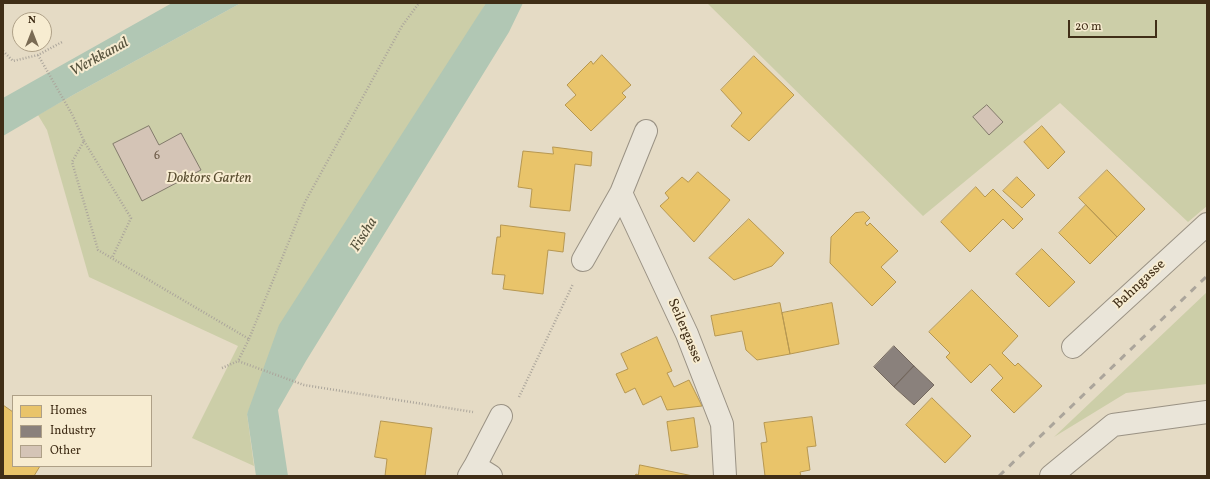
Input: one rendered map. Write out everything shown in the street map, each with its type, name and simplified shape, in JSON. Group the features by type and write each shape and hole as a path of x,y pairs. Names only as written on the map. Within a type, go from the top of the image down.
{"street":[{"path":"583,260 621,193 646,131"},
{"name":"Seilergasse","path":"621,193 687,334 722,424 725,476"},
{"name":"Bahngasse","path":"1073,347 1207,224"},
{"path":"1051,476 1113,426 1207,412"},
{"path":"478,473 501,416"}],"path":[{"path":"222,368 238,361 249,339 305,202 402,26 418,3"},
{"path":"3,51 13,61 38,55 62,42"},
{"path":"38,55 73,116 84,142 132,218 112,258"},
{"path":"84,142 72,162 98,250 249,339"},
{"path":"238,361 304,385 501,416 516,405 577,276 583,260"}],"green space":[{"name":"Doktors Garten","path":"241,3 486,3 247,414 254,466 192,438 238,346 89,277 47,130 38,115"},
{"path":"707,3 1207,3 1207,206 1188,222 1060,103 923,216"},
{"path":"1207,292 1207,384 1126,393 1054,437"}],"water":[{"name":"Werkkanal","path":"172,3 241,3 73,95 3,136 3,98"},
{"name":"Fischa","path":"486,3 523,3 509,32 306,361 278,410 288,476 256,476 247,414 279,325"}],"building: Homes":[{"path":"602,55 631,85 622,93 626,97 591,131 565,105 576,95 567,85 591,61 593,64"},
{"path":"754,56 794,95 749,141 731,126 742,113 721,90"},
{"path":"1042,126 1065,152 1048,169 1024,142"},
{"path":"553,147 592,152 591,166 575,164 570,211 530,207 532,189 518,187 523,151 553,154"},
{"path":"1107,170 1145,209 1117,237 1079,198"},
{"path":"698,172 730,200 694,242 660,206 669,198 665,193 682,177 688,182"},
{"path":"1017,177 1035,195 1022,208 1003,191"},
{"path":"976,187 985,197 993,189 1023,219 1013,229 1003,219 970,252 941,222"},
{"path":"1086,205 1117,237 1090,264 1059,233"},
{"path":"864,212 870,218 865,223 867,226 870,223 898,251 881,267 896,282 872,306 830,263 831,237 855,213"},
{"path":"749,219 784,253 772,266 734,280 709,258"},
{"path":"501,225 565,233 563,252 548,250 543,294 503,289 505,275 492,274 497,237 500,237"},
{"path":"1042,249 1075,282 1049,307 1016,274"},
{"path":"972,290 1018,336 1002,353 1015,366 1018,363 1042,386 1014,413 991,390 1003,378 990,364 971,383 946,357 950,353 929,332"},
{"path":"780,303 790,354 757,360 746,350 742,331 715,336 711,316"},
{"path":"832,303 839,344 790,354 782,313"},
{"path":"657,337 672,371 667,373 674,387 689,380 702,406 667,410 661,396 643,405 635,388 625,393 616,374 628,369 621,354"},
{"path":"932,398 971,436 945,463 906,425"},
{"path":"3,405 12,411 12,467 39,467 34,476 3,476"},
{"path":"812,417 816,446 807,447 810,470 800,472 801,476 765,476 761,443 767,442 764,423"},
{"path":"694,418 698,447 671,451 667,422"},
{"path":"381,421 432,428 425,476 385,476 387,459 375,457"},
{"path":"640,465 693,476 635,476 636,474 638,475"}],"building: Industry":[{"path":"894,346 914,366 894,387 874,367"},
{"path":"914,366 934,385 914,405 894,387"}],"building: Other":[{"path":"987,105 1003,122 989,135 973,117"},
{"path":"149,126 159,145 181,133 201,170 142,201 113,144"}],"railway":[{"path":"999,476 1207,276"}]}
